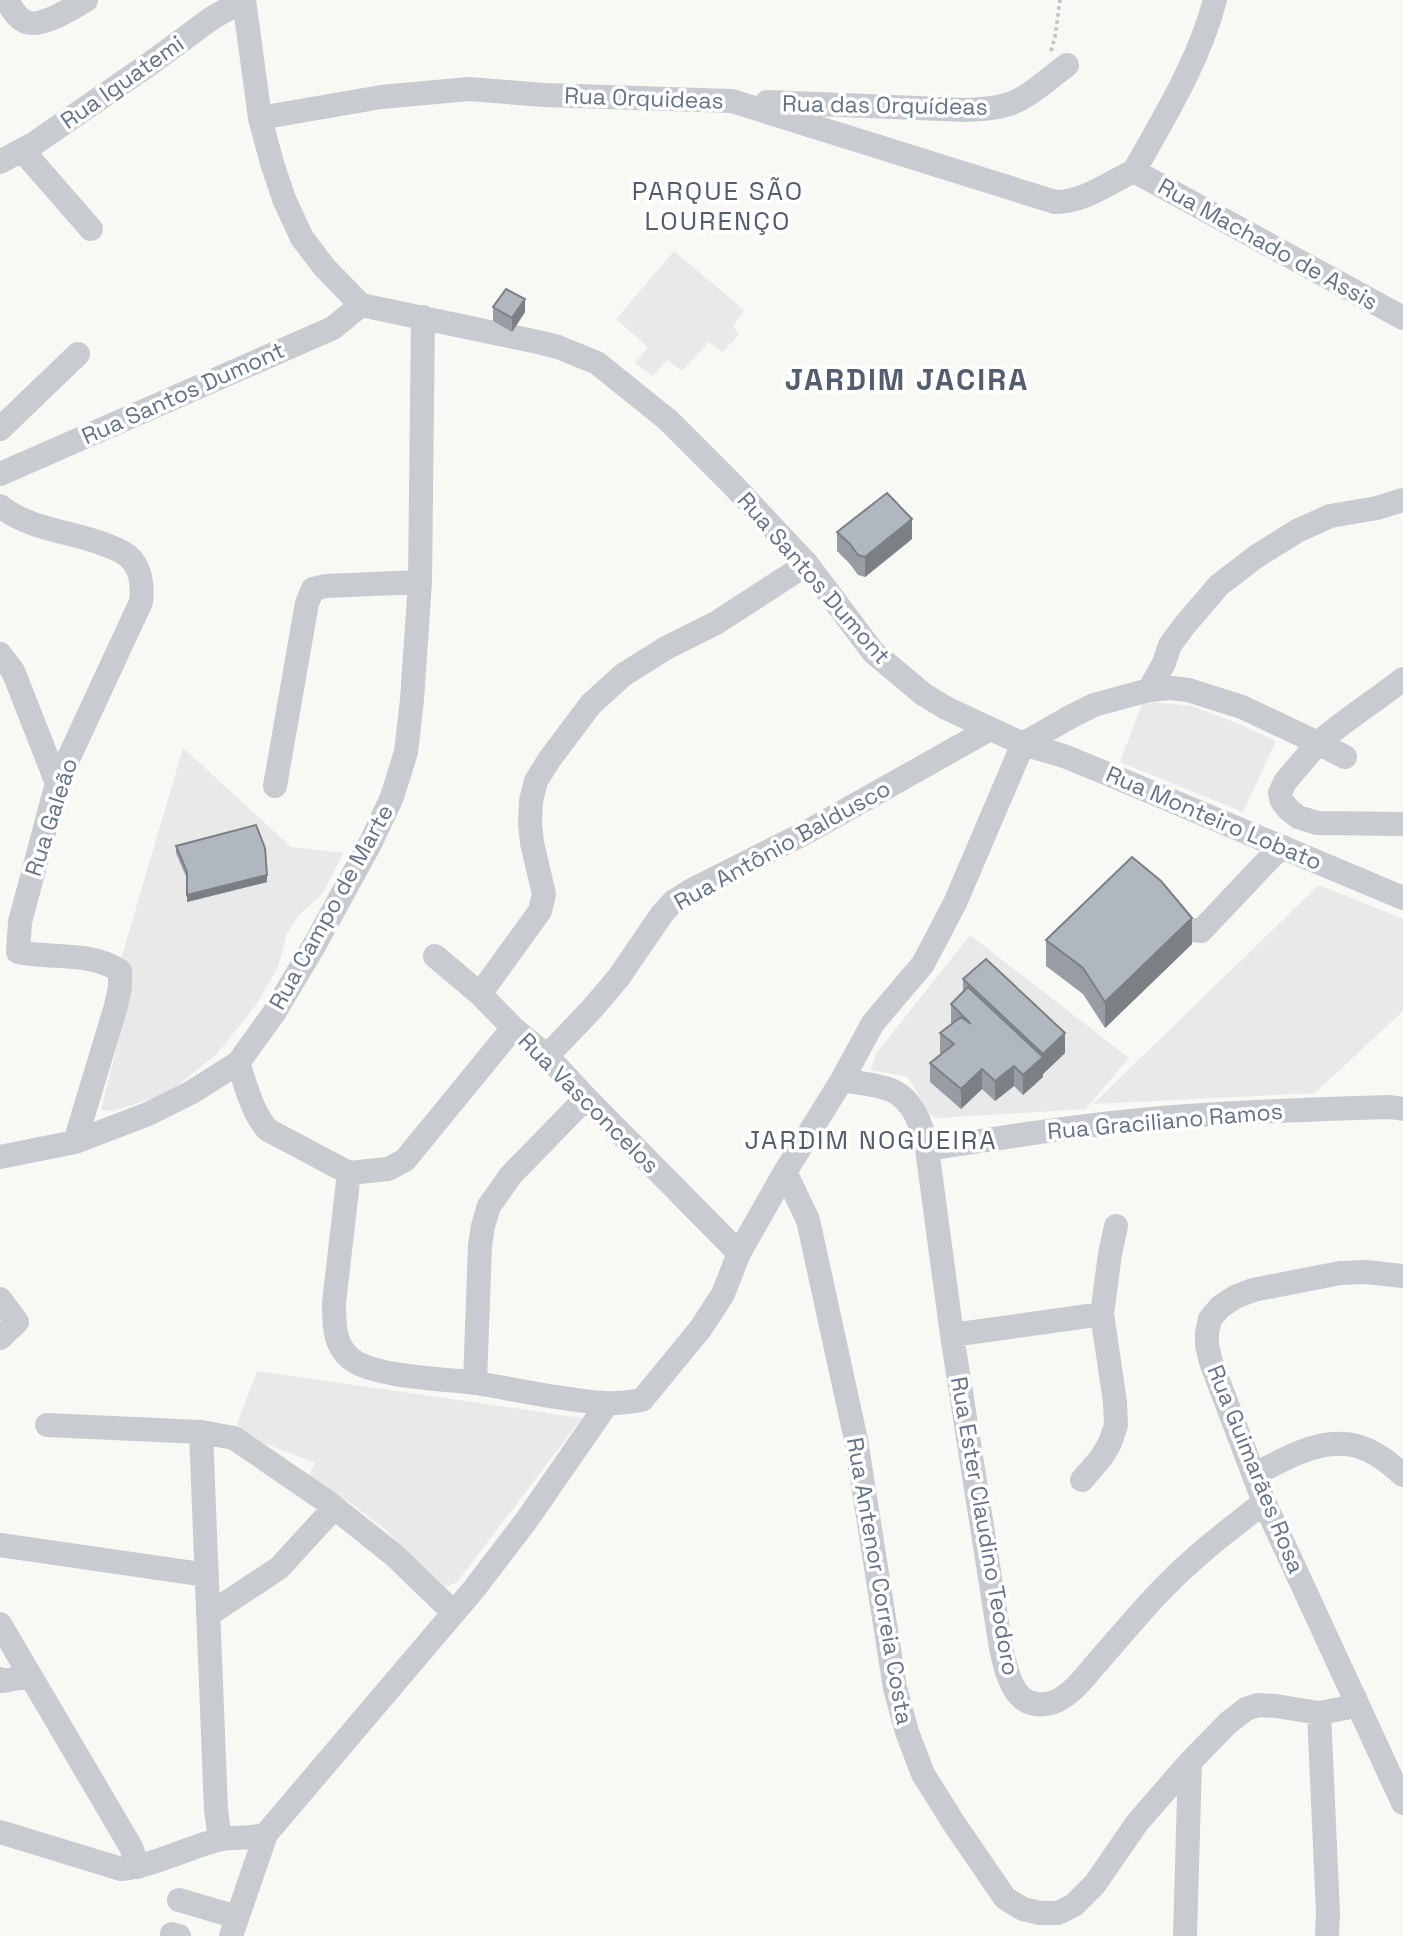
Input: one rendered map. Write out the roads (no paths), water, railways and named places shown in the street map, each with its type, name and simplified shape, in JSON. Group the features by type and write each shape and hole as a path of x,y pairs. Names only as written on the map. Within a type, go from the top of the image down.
{"street":[{"path":"6,0 20,19 32,23 51,18 86,0"},
{"path":"244,0 260,118 278,182 302,238 324,268 361,305"},
{"name":"Rua Iguatemi","path":"0,162 141,70 212,18 244,0"},
{"path":"1134,171 1178,92 1210,19 1215,0"},
{"name":"Rua das Orquídeas","path":"732,101 967,110 993,108 1009,105 1067,65"},
{"name":"Rua Orquideas","path":"260,118 381,97 469,89 544,95 732,101 1055,202 1082,198 1134,171"},
{"path":"22,150 91,229"},
{"name":"Rua Machado de Assis","path":"1134,171 1403,318"},
{"name":"Rua Santos Dumont","path":"0,474 333,328 361,305 548,344 597,363 668,420 807,564 873,652 923,694 946,708 1023,744"},
{"name":"Rua Campo de Marte","path":"0,1157 75,1142 148,1114 192,1092 238,1063 274,1013 316,944 371,842 392,797 406,752 411,713 419,582 423,317"},
{"path":"0,429 78,354"},
{"path":"1149,690 1164,663 1170,645 1184,626 1219,585 1247,564 1297,531 1330,516 1377,508 1403,500"},
{"name":"Rua Galeão","path":"0,506 10,514 38,525 114,548 129,557 141,578 141,602 57,783 20,922 18,952 34,956 68,956 98,961 120,971 116,1006 75,1142"},
{"path":"480,994 540,911 544,894 532,843 531,801 536,781 591,704 623,675 666,648 716,623 807,564"},
{"path":"275,786 307,603 313,589 326,586 419,582"},
{"path":"0,654 13,671 57,783"},
{"path":"1403,679 1345,720 1318,743 1285,782 1280,793 1288,809 1298,817 1317,823 1403,824"},
{"path":"349,1173 334,1324 337,1339 355,1362 376,1370 607,1404 642,1401 701,1328 723,1294 740,1254 785,1172 842,1080 873,1023 923,964 955,903 1023,744 1094,705 1149,690 1171,688 1188,690 1242,707 1345,757"},
{"name":"Rua Antônio Baldusco","path":"547,1056 619,977 673,902 807,832 990,729"},
{"name":"Rua Monteiro Lobato","path":"1023,744 1064,756 1403,898"},
{"path":"1148,888 1186,929 1201,931 1283,847"},
{"name":"Rua Vasconcelos","path":"435,956 547,1056 740,1254"},
{"path":"238,1063 255,1111 268,1130 349,1173 387,1169 405,1160 513,1028"},
{"name":"Rua Ester Claudino Teodoro","path":"842,1080 892,1091 914,1111 922,1125 1001,1648 1010,1682 1024,1700 1037,1704 1052,1703 1065,1696 1151,1601 1193,1560 1264,1502"},
{"path":"474,1383 480,1245 489,1206 511,1175 586,1098"},
{"name":"Rua Graciliano Ramos","path":"927,1149 1074,1128 1185,1116 1288,1110 1390,1107 1403,1109"},
{"name":"Rua Antenor Correia Costa","path":"785,1172 808,1220 856,1440 895,1688 906,1732 923,1774 1005,1898 1023,1909 1040,1913 1058,1913 1074,1905 1095,1884 1137,1823 1228,1723 1246,1709 1258,1705 1319,1713"},
{"path":"1082,1480 1101,1458 1116,1425 1102,1314 1116,1226"},
{"name":"Rua Guimarães Rosa","path":"1403,1276 1366,1272 1340,1273 1253,1290 1220,1307 1210,1319 1207,1333 1211,1363 1264,1502 1403,1803"},
{"path":"0,1299 17,1322 0,1338"},
{"path":"953,1335 1102,1314"},
{"path":"179,1900 234,1927 266,1834 474,1590 526,1521 607,1404"},
{"path":"47,1424 201,1432 234,1438 334,1508 394,1555 453,1612"},
{"path":"201,1432 216,1810 220,1839"},
{"path":"1255,1474 1304,1450 1328,1444 1351,1444 1376,1453 1403,1475"},
{"path":"208,1615 279,1568 334,1508"},
{"path":"0,1545 206,1575"},
{"path":"0,1624 131,1847 138,1867"},
{"path":"1,1683 30,1676"},
{"path":"1327,1936 1319,1713 1346,1708 1355,1698"},
{"path":"1185,1936 1190,1762"},
{"path":"0,1832 121,1869 138,1867 220,1839 254,1839 266,1834"}],"district":[{"name":"PARQUE SÃO LOURENÇO","path":"718,206"},
{"name":"JARDIM JACIRA","path":"907,379"},
{"name":"JARDIM NOGUEIRA","path":"871,1140"}]}
